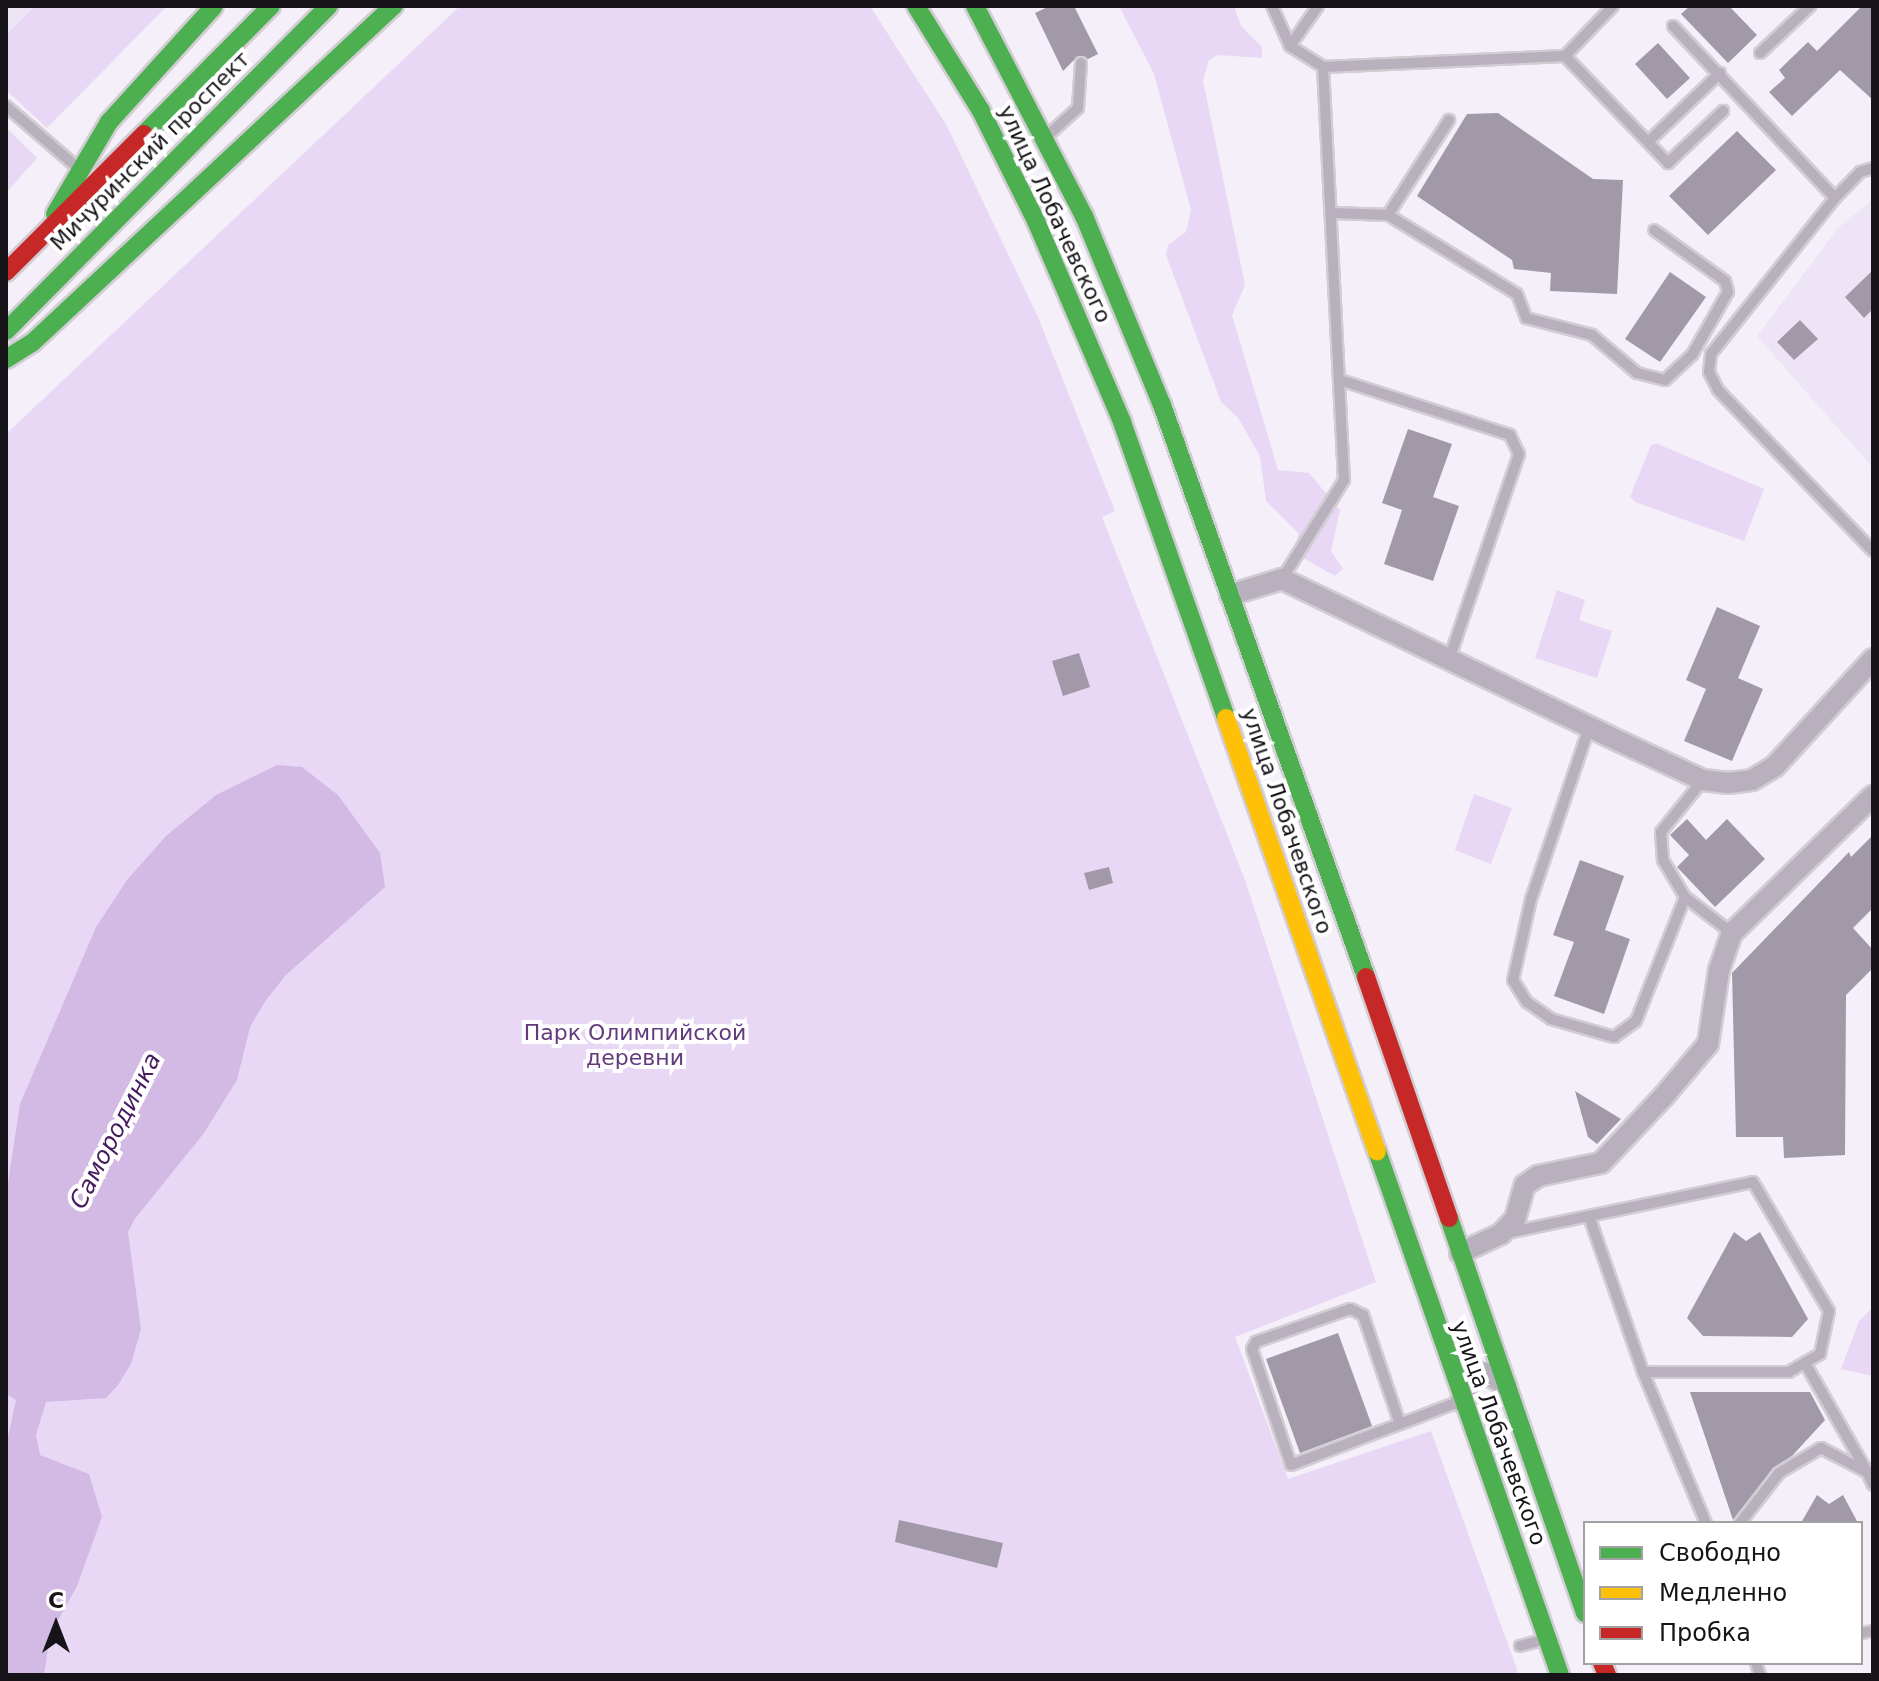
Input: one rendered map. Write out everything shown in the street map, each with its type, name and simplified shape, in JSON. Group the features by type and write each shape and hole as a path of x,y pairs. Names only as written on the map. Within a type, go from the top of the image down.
{"main road":[{"path":"41,237 109,122 214,6"},
{"name":"Мичуринский проспект","path":"6,272 271,6"},
{"name":"Мичуринский проспект","path":"6,331 329,6"},
{"path":"6,359 32,343 394,6"},
{"name":"улица Лобачевского","path":"916,6 981,111 1036,221 1122,422 1461,1401 1560,1675"},
{"name":"улица Лобачевского","path":"975,6 1084,216 1162,405 1583,1607"}],"street":[{"path":"1230,595 1282,579 1449,662 1703,780 1752,780 1775,766 1873,659"},
{"path":"1460,1253 1501,1234 1515,1219 1525,1185 1538,1176 1601,1163 1708,1044 1719,970 1732,933 1873,796"},
{"path":"1461,1401 1469,1378 1477,1373 1496,1377 1506,1386"}],"lane":[{"path":"1272,6 1290,46 1323,67 1565,56 1613,6"},
{"path":"1290,46 1318,6"},
{"path":"1760,53 1810,6"},
{"path":"1673,26 1835,198"},
{"path":"1565,56 1668,163 1723,111"},
{"path":"1045,138 1078,108 1081,63"},
{"path":"1282,579 1344,480 1333,213 1323,67"},
{"path":"1648,142 1720,73"},
{"path":"6,106 80,171"},
{"path":"1388,215 1449,120"},
{"path":"1873,168 1860,172 1835,198 1711,354 1709,372 1718,390 1873,551"},
{"path":"1333,213 1388,215 1517,294 1526,318 1592,335 1637,373 1665,380 1692,355 1728,292 1725,281 1654,230"},
{"path":"1340,380 1510,435 1519,454 1449,662"},
{"path":"1589,728 1531,899 1513,980 1527,1002 1551,1019 1614,1037 1636,1021 1685,897"},
{"path":"1703,780 1661,832 1663,860 1685,897 1732,933"},
{"path":"1501,1234 1753,1182 1829,1311 1820,1354 1789,1372 1643,1372"},
{"path":"1589,1216 1643,1372 1705,1521"},
{"path":"1400,1424 1363,1315 1350,1309 1256,1342 1252,1349 1291,1465 1400,1424 1461,1401"},
{"path":"1805,1363 1873,1485"},
{"path":"1742,1521 1779,1473 1821,1448 1867,1472"},
{"path":"1520,1646 1548,1638"}],"shaded area":[{"path":"6,6 35,6 6,33"},
{"path":"1873,199 1873,468 1757,336 1838,228"}],"green space":[{"path":"35,6 167,6 47,128 6,90 6,34"},
{"name":"Парк Олимпийской деревни","path":"460,6 870,6 947,126 1038,317 1115,511 1102,517 1245,880 1376,1282 1235,1337 1288,1479 1431,1431 1519,1675 6,1675 6,434"},
{"path":"1119,6 1234,6 1241,26 1262,47 1262,58 1218,55 1209,60 1203,81 1245,285 1232,315 1278,470 1309,473 1340,510 1331,551 1343,569 1335,576 1296,554 1298,533 1266,501 1260,456 1238,418 1221,402 1166,255 1168,245 1186,232 1191,210 1154,74"},
{"path":"6,127 37,158 6,193"},
{"path":"1658,444 1764,489 1744,541 1635,502 1630,497 1651,445"},
{"path":"1557,590 1585,600 1579,620 1612,631 1597,678 1535,658"},
{"path":"1474,794 1512,808 1491,864 1455,850"},
{"path":"1873,1307 1873,1376 1841,1369 1859,1321"}],"water":[{"name":"Самородинка","path":"277,765 302,767 338,795 380,853 385,887 286,975 266,1000 250,1027 237,1080 204,1133 134,1220 128,1232 141,1329 131,1364 118,1385 106,1398 46,1402 36,1435 40,1455 89,1474 102,1517 77,1586 50,1635 44,1675 6,1675 6,1446 16,1400 6,1394 6,1196 20,1104 96,927 127,880 166,836 216,795"}],"building":[{"path":"1050,6 1074,6 1098,54 1088,59 1078,56 1063,71 1035,13"},
{"path":"1690,6 1729,6 1757,35 1728,63 1681,14"},
{"path":"1862,6 1873,6 1873,100 1840,70 1792,116 1769,92 1785,78 1779,70 1808,42 1817,51"},
{"path":"1658,43 1690,78 1667,99 1635,64"},
{"path":"1498,113 1593,179 1623,180 1617,294 1550,291 1551,273 1514,269 1512,260 1417,196 1467,114"},
{"path":"1737,131 1776,170 1708,235 1669,196"},
{"path":"1873,270 1873,309 1864,318 1845,297"},
{"path":"1670,272 1706,297 1660,362 1625,339"},
{"path":"1800,320 1818,339 1794,360 1777,342"},
{"path":"1408,429 1452,444 1433,497 1459,506 1433,581 1384,564 1402,510 1382,503"},
{"path":"1717,607 1760,626 1738,678 1763,689 1732,761 1684,741 1706,689 1686,680"},
{"path":"1079,653 1090,687 1063,696 1052,661"},
{"path":"1687,819 1706,840 1727,819 1765,859 1715,907 1677,867 1689,855 1670,835"},
{"path":"1873,835 1873,908 1853,928 1873,950 1873,968 1846,995 1845,1155 1784,1158 1783,1137 1736,1137 1732,973 1849,852 1851,857"},
{"path":"1580,860 1624,876 1605,930 1630,939 1604,1014 1554,996 1574,942 1553,935"},
{"path":"1109,867 1113,883 1089,890 1084,873"},
{"path":"1575,1091 1621,1119 1597,1144 1588,1137"},
{"path":"1734,1232 1746,1241 1760,1232 1808,1319 1792,1337 1703,1336 1687,1318"},
{"path":"1338,1333 1372,1426 1300,1453 1266,1359"},
{"path":"1690,1392 1810,1392 1825,1420 1792,1456 1773,1468 1733,1520"},
{"path":"1817,1495 1829,1504 1843,1495 1857,1521 1802,1521"},
{"path":"899,1520 1003,1543 997,1568 895,1542"}],"traffic: fast":[{"path":"55,214 109,122 214,6"},
{"path":"144,134 271,6"},
{"path":"6,331 329,6"},
{"path":"6,359 32,343 394,6"},
{"path":"916,6 981,111 1036,221 1122,422 1226,718"},
{"path":"975,6 1084,216 1162,405 1366,977"},
{"path":"1377,1151 1560,1675"},
{"path":"1449,1218 1583,1607"}],"traffic: slow":[{"path":"1226,718 1377,1151"}],"traffic: jam":[{"path":"6,272 144,134"},
{"path":"1366,977 1449,1218"},
{"path":"1603,1665 1607,1675"}]}
